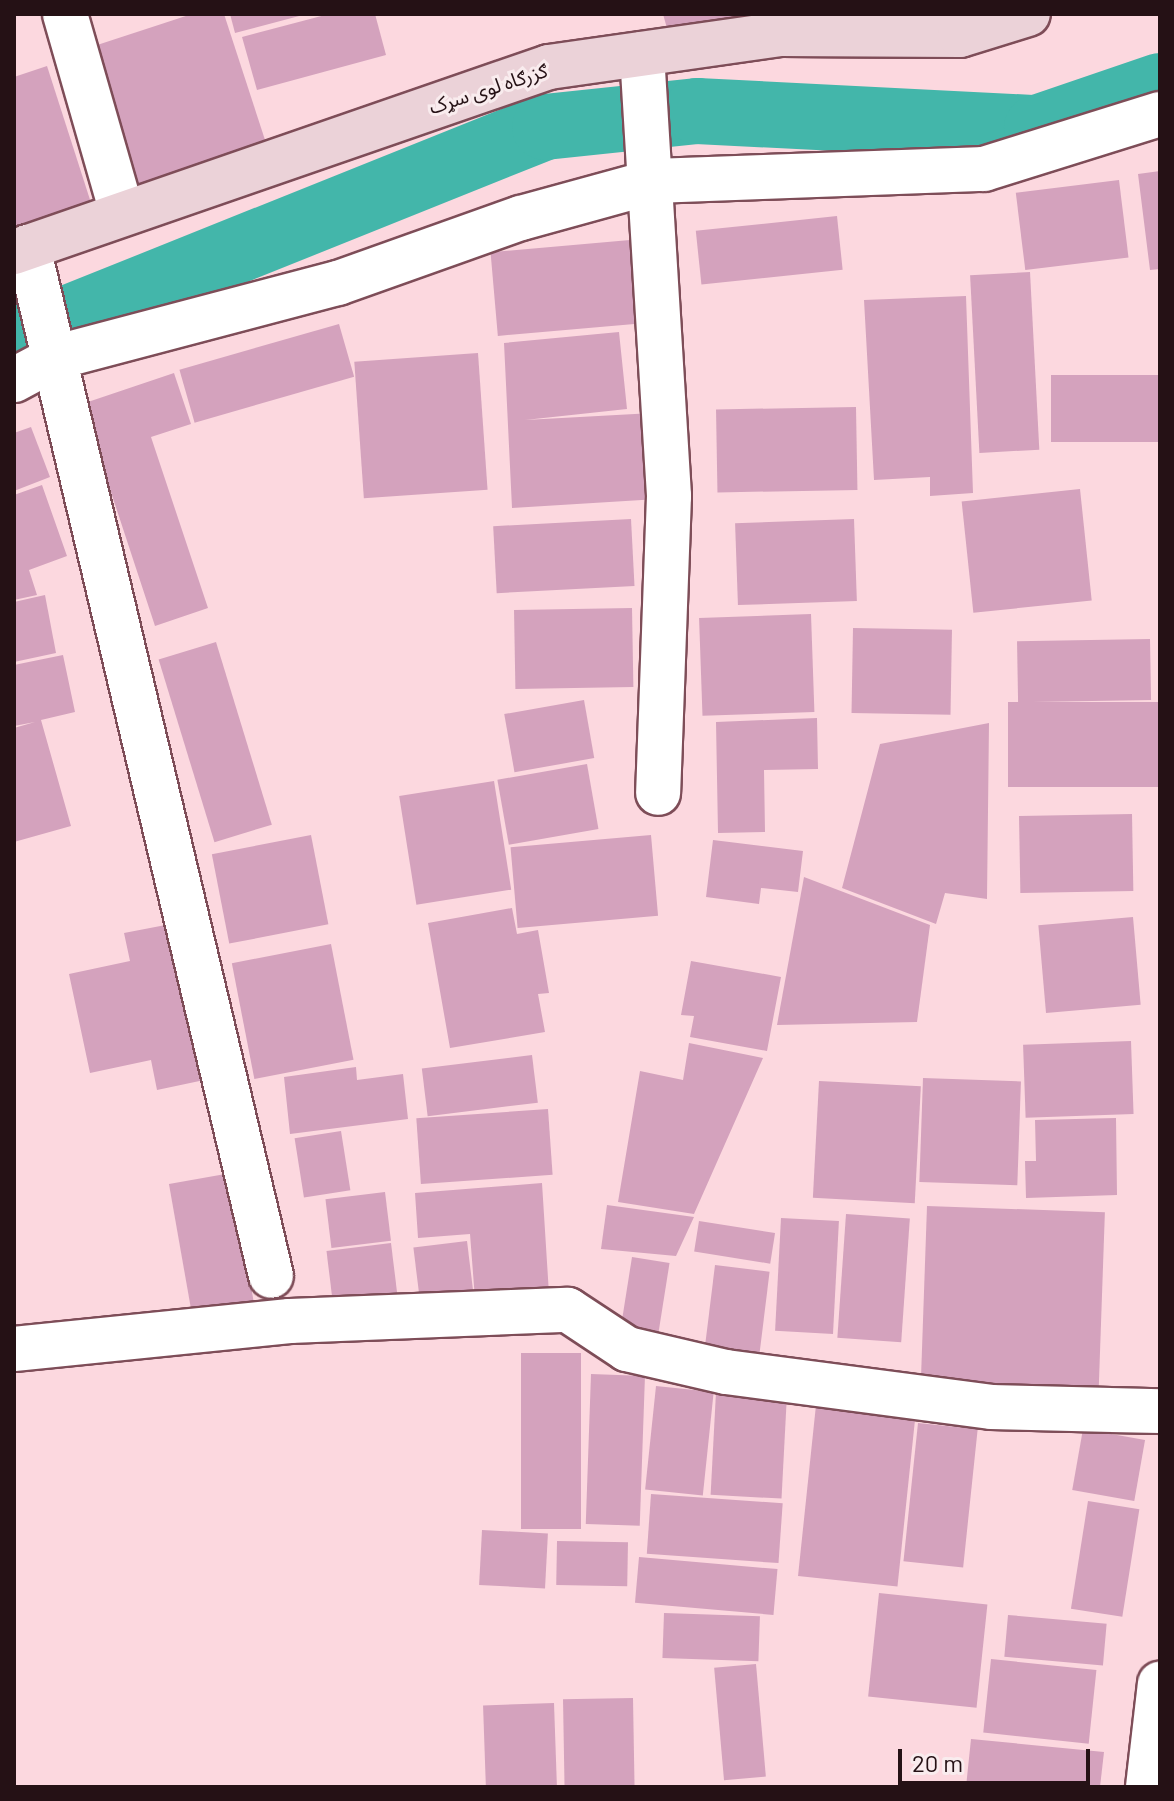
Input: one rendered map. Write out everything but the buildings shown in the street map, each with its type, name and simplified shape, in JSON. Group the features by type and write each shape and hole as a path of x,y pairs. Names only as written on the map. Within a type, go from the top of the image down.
{"street":[{"path":"65,14 121,209"},
{"name":"ګزرګاه لوی سړک","path":"21,250 121,209 549,67 642,54 778,24 961,25 1028,14"},
{"path":"642,54 655,181 669,496 658,793"},
{"path":"14,380 57,357 338,283 521,218 655,181 984,169 1160,114"},
{"path":"21,250 57,357 271,1276"},
{"path":"14,1349 290,1321 568,1310 627,1349 726,1372 991,1407 1160,1411"},
{"path":"1148,1787 1160,1684"}],"waterway":[{"path":"14,340 545,127 697,111 1037,128 1160,86"}]}
